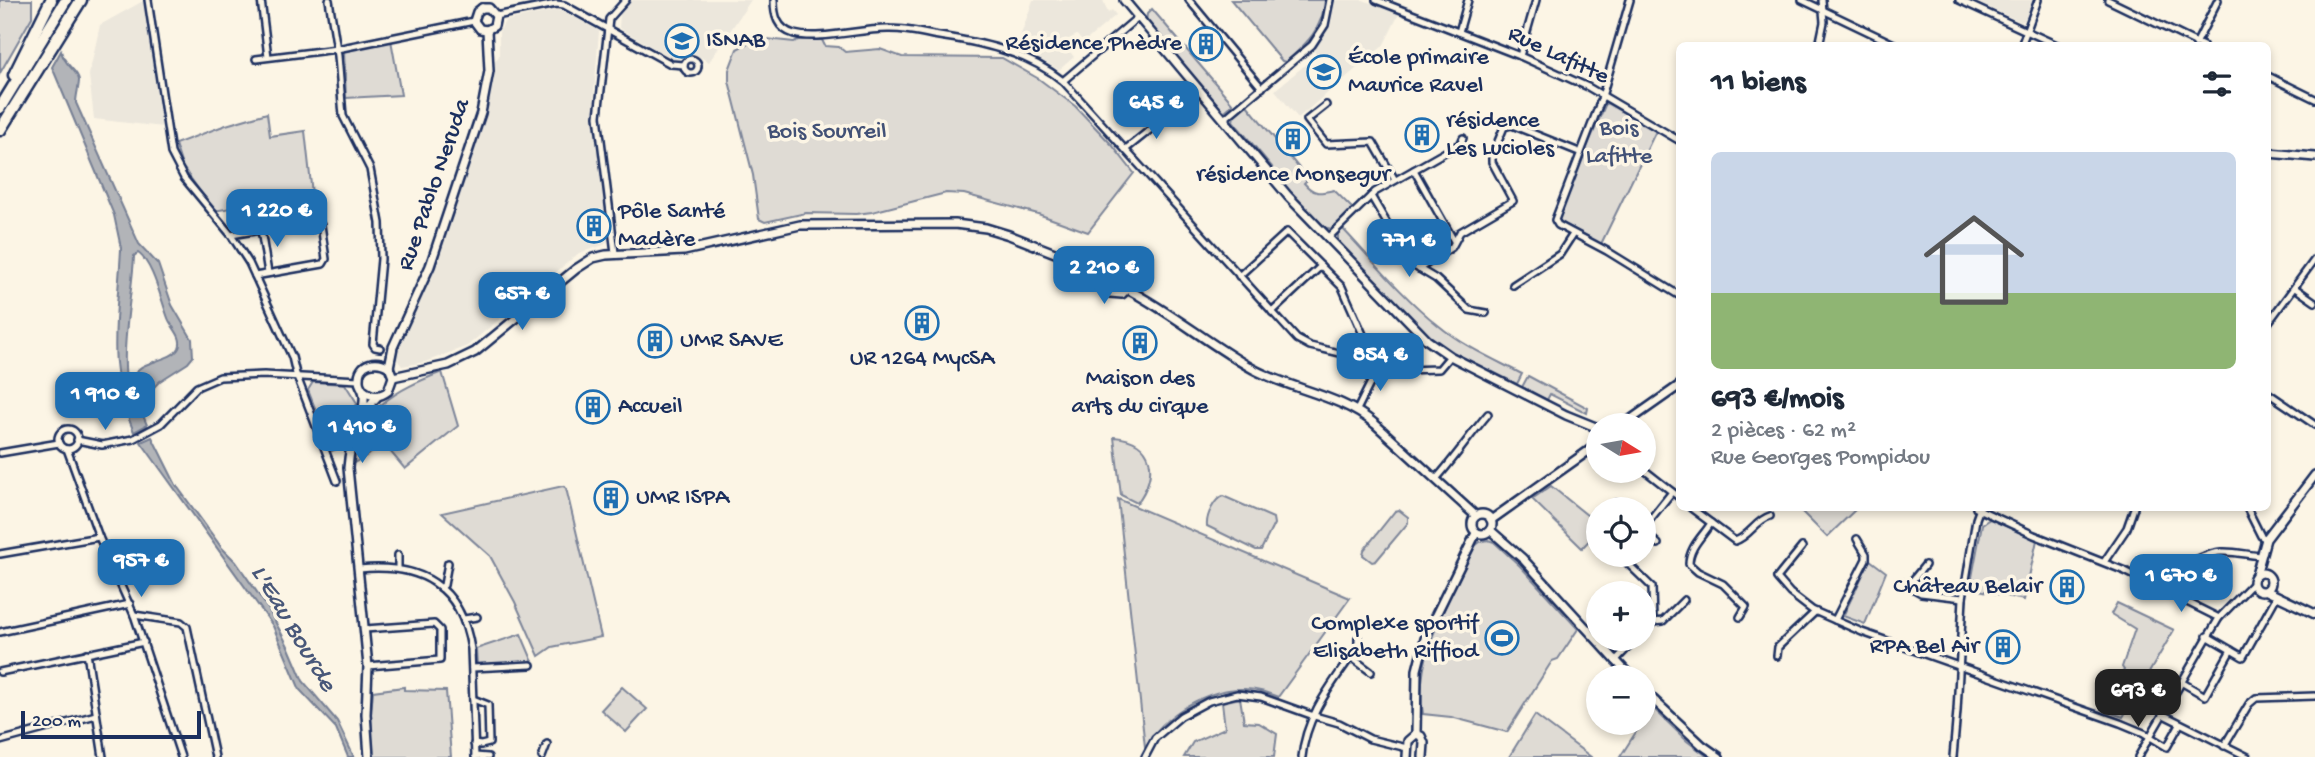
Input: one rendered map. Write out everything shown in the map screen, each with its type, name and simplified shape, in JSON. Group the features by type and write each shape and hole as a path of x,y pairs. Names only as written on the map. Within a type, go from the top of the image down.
{"highway":[{"path":"0,105 51,0"},
{"path":"0,105 66,0"},
{"path":"0,130 80,3"}],"street":[{"path":"148,0 171,153 184,178 231,235 255,276 292,357 337,481"},
{"path":"261,0 268,57"},
{"path":"329,0 343,116 370,169 380,223 381,259 373,344 380,348"},
{"path":"615,253 598,125 607,28 611,15 626,0"},
{"path":"774,0 776,20 793,34 807,36 890,29 997,47 1027,58 1063,81 1297,339 1305,344 1367,360 1379,366 1402,370 1434,370 1443,366 1450,356"},
{"path":"1124,0 1282,188 1418,332 1450,356 1586,423"},
{"path":"1189,0 1262,88"},
{"path":"1224,120 1318,38 1325,25 1330,0"},
{"name":"Rue Lafitte","path":"1376,0 1520,56 1603,95 1676,139"},
{"path":"1398,9 1401,0"},
{"path":"1459,32 1468,0"},
{"path":"1520,56 1536,0"},
{"path":"1630,0 1603,95 1555,220 1558,225 1676,294"},
{"path":"1802,0 1890,42"},
{"path":"1820,42 1825,22 1822,0"},
{"path":"1959,0 2051,42"},
{"path":"2022,42 2038,0"},
{"path":"2108,0 2193,42"},
{"path":"2200,42 2218,0"},
{"path":"496,16 570,3 607,28 671,64 684,65"},
{"path":"481,4 496,16 494,26 487,30 480,29 474,21 481,4"},
{"path":"1063,81 1138,17"},
{"path":"256,59 337,49 474,21"},
{"name":"Rue Pablo Neruda","path":"388,367 393,347 430,266 481,113 489,71 487,30"},
{"path":"2271,77 2315,99"},
{"path":"1326,105 1307,120 1326,144 1373,142 1395,180"},
{"path":"1126,149 1156,125 1161,107 1170,106"},
{"path":"1419,269 1452,247 1460,232 1513,201 1492,162 1504,127 1512,125 1579,152"},
{"path":"1328,238 1371,196 1461,143 1463,138"},
{"path":"2271,153 2315,157"},
{"path":"1414,170 1454,241"},
{"path":"1371,196 1410,264 1436,279 1469,310 1486,313"},
{"path":"231,235 315,221 321,225 326,259 323,264 255,276"},
{"path":"393,377 432,369 462,359 493,338 593,258 800,225 971,225 1043,248 1107,277"},
{"path":"261,230 268,273"},
{"path":"1239,276 1287,232 1342,288 1369,348 1367,360"},
{"path":"1513,285 1560,254 1573,234"},
{"path":"2271,319 2315,260"},
{"path":"1272,312 1321,266"},
{"path":"1115,272 1122,273 1128,281 1127,289 1122,294 1110,293 1105,284 1107,277 1115,272"},
{"path":"2295,288 2315,302"},
{"path":"1127,289 1252,369 1292,387 1357,410 1476,516"},
{"name":"Rue Pablo Neruda","path":"376,362 393,347"},
{"path":"362,415 378,396 388,391 393,377 388,367 376,362 364,367 359,380 363,390 362,415 350,448 348,468 368,666 366,714 369,757"},
{"path":"1357,410 1379,366"},
{"path":"77,440 102,445 133,439 154,429 197,387 207,382 242,376 359,380"},
{"path":"1640,413 1676,388"},
{"path":"363,390 367,394 378,396"},
{"path":"2271,395 2315,425"},
{"path":"1436,479 1488,414"},
{"path":"59,443 60,434 68,429 74,432 77,440 75,445 67,449"},
{"path":"0,453 59,443 67,449 99,537 130,604 181,757"},
{"path":"1476,533 1486,534 1490,530 1491,520 1586,453"},
{"path":"2138,757 2219,618 2242,592 2254,586 2260,574 2266,539 2315,475"},
{"path":"1656,479 1676,493"},
{"path":"1656,514 1676,495"},
{"path":"1695,511 1738,541 1762,518 1770,516"},
{"path":"1952,757 1963,598 1978,511"},
{"path":"1984,511 2034,535 2104,562 2219,618"},
{"path":"2104,562 2127,528 2133,511"},
{"path":"2248,511 2259,533 2266,539"},
{"path":"1476,533 1472,524 1476,516 1483,514 1491,520"},
{"path":"1711,523 1696,543 1689,564 1698,572 1723,584 1746,607 1740,617"},
{"path":"1490,530 1531,567 1619,665"},
{"path":"1416,734 1415,687 1420,654 1431,623 1476,533"},
{"path":"0,554 99,537"},
{"path":"1835,620 1866,559 1857,539"},
{"path":"1802,547 1777,578 1790,593 1815,612 1959,667 2120,723 2144,733 2166,747 2180,724"},
{"path":"2156,587 2164,579 2213,553 2225,551 2261,556"},
{"path":"398,555 398,568"},
{"path":"441,588 448,563"},
{"path":"1908,586 1925,565"},
{"path":"1631,567 1646,581"},
{"path":"359,569 398,568 420,574 441,588 457,606 470,640 475,757 488,757"},
{"path":"2260,574 2270,578 2269,588"},
{"path":"1900,581 1922,593 1963,598"},
{"path":"2254,586 2261,592 2269,588"},
{"path":"2269,588 2277,596 2315,614"},
{"path":"2207,636 2243,657 2277,596"},
{"path":"1656,622 1663,621 1684,600"},
{"path":"0,632 130,604"},
{"path":"1777,656 1779,647 1815,612"},
{"path":"134,615 181,622 187,627 215,757"},
{"path":"464,619 477,617"},
{"path":"365,629 434,624 440,629 440,660 368,666"},
{"path":"1302,757 1303,745 1325,691 1358,646 1358,638"},
{"path":"0,672 144,642"},
{"path":"2181,682 2205,696 2231,650"},
{"path":"1615,661 1625,651"},
{"path":"87,653 103,757"},
{"path":"1351,657 1371,672"},
{"path":"472,668 531,665"},
{"path":"1145,757 1155,738 1171,723 1196,707 1230,695 1254,694 1339,723 1370,739 1407,748"},
{"path":"2224,746 2249,704 2256,698 2315,696"},
{"path":"473,699 488,705 490,737 489,743 485,745 474,744"},
{"path":"1656,702 1702,745 1719,757"},
{"path":"2162,714 2248,757"},
{"path":"0,741 96,715"},
{"path":"1407,757 1409,738 1416,734 1424,740 1423,757"},
{"path":"542,757 547,744"}],"shaded area":[{"path":"145,0 163,127 94,119 89,75 100,25"},
{"name":"ISNAB","path":"632,0 751,0 709,62 693,53 673,59 619,28 620,13"},
{"path":"1033,0 1103,0 1108,13 1112,10 1116,15 1083,43 1077,35 1065,41 1063,39 1074,57 1059,70 1023,49 1018,43"},
{"name":"École primaire Maurice Ravel","path":"1335,0 1363,0 1399,14 1383,46 1298,118 1275,90 1317,55 1314,51 1331,25"},
{"path":"1972,0 2032,0 2025,20 2021,22"},
{"path":"557,10 599,31 594,94 595,129 610,238 604,245 579,253 467,346 425,362 402,366 395,357 393,347 411,310 481,113 489,71 499,56 499,32 505,21"},
{"path":"61,51 65,61 78,76 76,103 139,244 158,264 172,305 192,339 193,357 188,363 160,381 141,400 140,408 147,425 134,432 119,385 116,363 121,248 114,215 52,67","holes":["138,253 152,273 180,344 175,353 137,371 137,388 131,396 127,383 125,349 134,256"]},
{"path":"152,437 176,485 268,608 303,681 337,721 354,757 348,757 336,728 300,690 273,626 141,442"}],"green space":[{"path":"0,0 32,0 32,17 0,73"},
{"path":"1231,0 1325,0 1317,28 1286,62 1282,61"},
{"path":"1152,9 1233,104 1225,111 1220,110 1146,21 1147,14"},
{"name":"Bois Sourreil","path":"757,38 794,42 822,40 825,46 839,47 845,52 880,49 902,57 1002,58 1039,79 1075,106 1134,173 1088,232 1038,214 964,194 946,193 872,212 806,213 765,222 759,219 753,175 729,81 729,70 737,49"},
{"path":"391,40 401,95 346,98 344,51"},
{"name":"Bois Lafitte","path":"1606,103 1656,131 1601,244 1556,219"},
{"path":"1247,105 1308,179 1304,183 1311,190 1334,190 1352,208 1333,229 1322,227 1270,169 1272,167 1233,121 1234,116"},
{"path":"267,113 270,136 305,131 312,194 214,211 182,166 175,144"},
{"path":"1343,229 1401,291 1438,325 1468,346 1522,374 1517,384 1444,348 1429,337 1338,243 1338,233"},
{"path":"442,372 458,426 405,469 385,445 354,463 363,428 372,415 395,394"},
{"path":"1528,376 1588,408 1587,413 1550,394 1547,400 1522,387"},
{"path":"313,382 345,384 357,403 342,447 332,451 308,390"},
{"path":"1114,437 1138,444 1149,460 1148,481 1137,503 1121,495"},
{"path":"563,486 566,488 601,637 552,647 539,656 515,602 490,556 442,513"},
{"path":"1551,486 1586,514 1586,544 1582,548 1532,499"},
{"path":"1223,496 1273,518 1274,524 1261,550 1207,526 1211,508"},
{"path":"1118,499 1350,598 1278,697 1259,690 1246,689 1202,698 1163,724 1145,747"},
{"path":"1399,510 1408,517 1408,523 1376,561 1372,562 1363,555 1364,550 1395,511"},
{"path":"1801,511 1854,511 1827,537"},
{"path":"1990,519 2037,540 2024,600 1970,588 1982,524"},
{"name":"Complexe sportif Elisabeth Riffiod","path":"1488,540 1494,542 1520,566 1578,629 1558,659 1552,661 1507,732 1451,717 1423,714 1421,692 1424,670 1436,627 1475,546"},
{"path":"1870,560 1886,572 1865,624 1843,616"},
{"path":"2117,603 2174,630 2123,717 2101,709 2124,670 2122,667 2135,629 2111,614"},
{"path":"521,634 533,662 477,666 476,649"},
{"path":"404,687 404,690 446,691 451,757 373,757 373,691"},
{"path":"622,687 647,709 626,732 601,710"},
{"path":"1240,698 1244,722 1259,723 1277,734 1274,757 1184,757 1193,742 1225,728 1222,702"},
{"path":"1656,711 1708,757 1620,757 1634,735 1656,735"},
{"path":"1535,715 1591,757 1509,757"}],"place":[{"name":"ISNAB","path":"682,41"},
{"name":"Résidence Phèdre","path":"1206,44"},
{"name":"École primaire Maurice Ravel","path":"1324,72"},
{"name":"résidence Les Lucioles","path":"1422,135"},
{"name":"résidence Monsegur","path":"1293,139"},
{"name":"Pôle Santé Madère","path":"594,226"},
{"name":"UR 1264 MycSA","path":"922,323"},
{"name":"UMR SAVE","path":"655,341"},
{"name":"Maison des arts du cirque","path":"1140,343"},
{"name":"Accueil","path":"593,407"},
{"name":"UMR ISPA","path":"611,498"},
{"name":"Château Belair","path":"2067,587"},
{"name":"Complexe sportif Elisabeth Riffiod","path":"1502,638"},
{"name":"RPA Bel Air","path":"2003,647"}],"water label":[{"name":"L'Eau Bourde","path":"292,629"}]}
